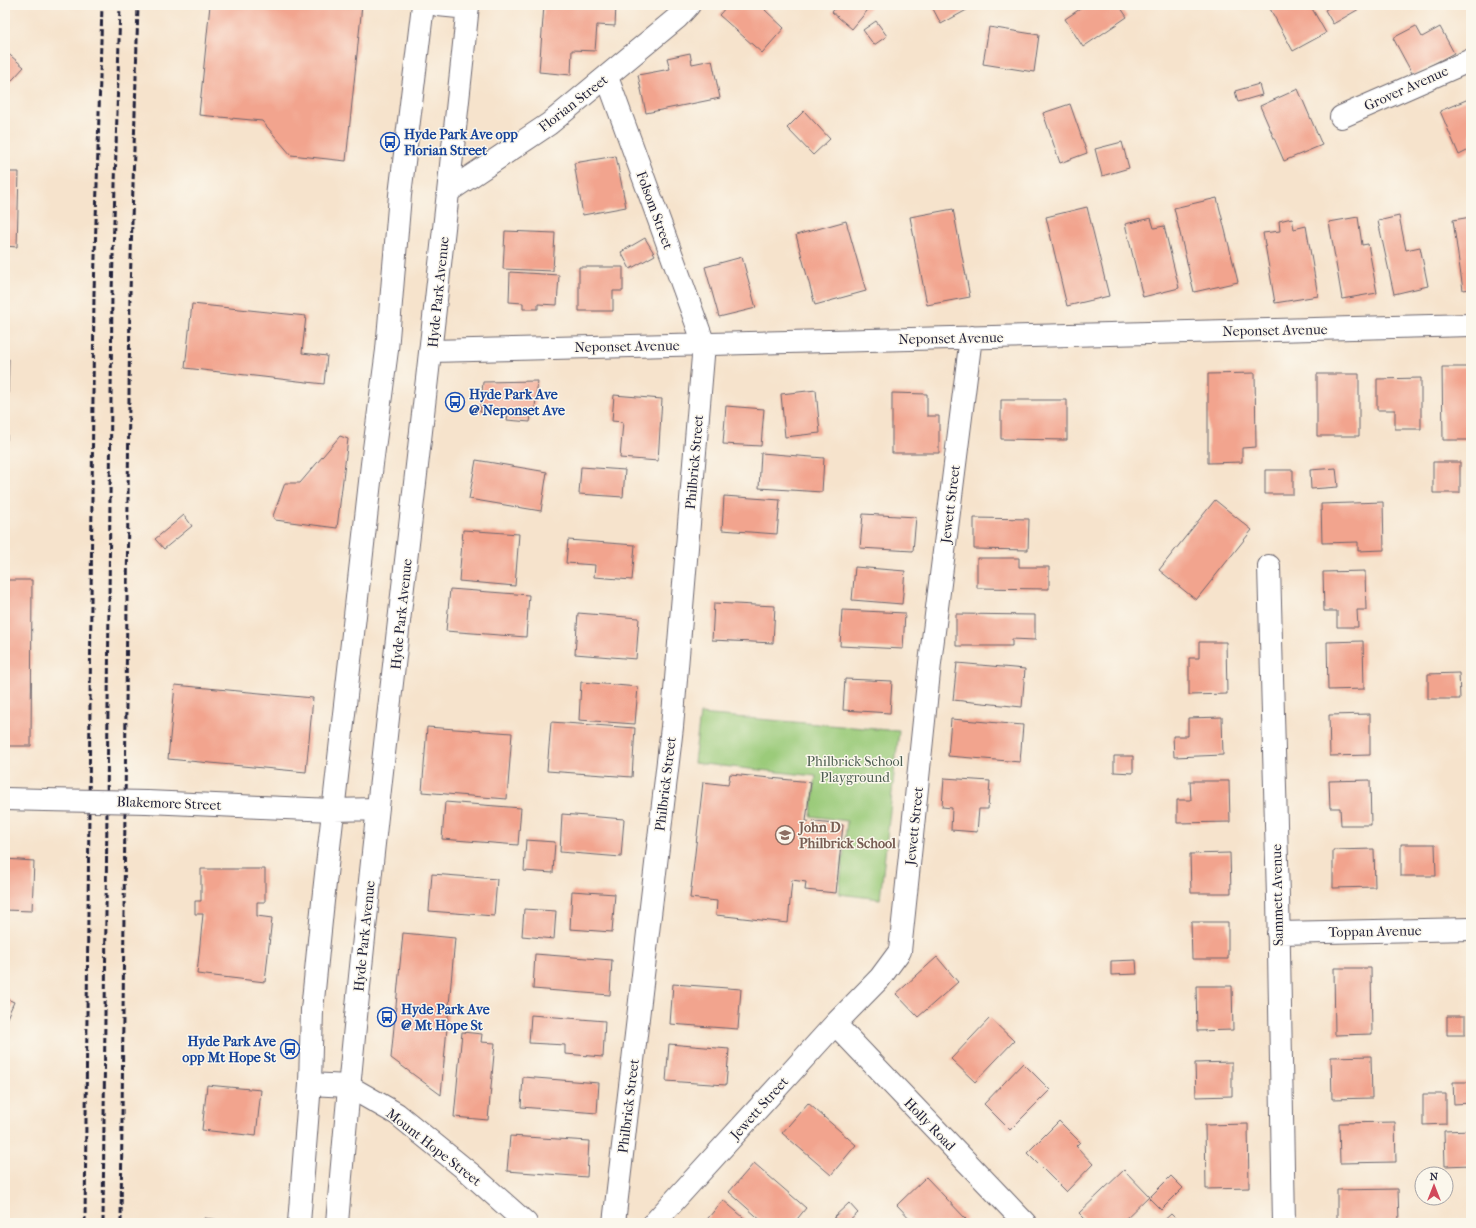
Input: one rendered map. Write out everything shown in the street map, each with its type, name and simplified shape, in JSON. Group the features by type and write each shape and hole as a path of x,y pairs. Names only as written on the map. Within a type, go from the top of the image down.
{"street":[{"path":"299,1223 310,1084 312,1010 333,810 387,350 400,195 423,5"},
{"path":"438,5 468,7"},
{"name":"Florian Street","path":"449,190 549,124 677,18 689,5"},
{"name":"Hyde Park Avenue","path":"337,1223 348,1086 377,809 431,351 468,7"},
{"name":"Grover Avenue","path":"1341,117 1471,60"},
{"name":"Folsom Street","path":"607,76 704,344"},
{"name":"Neponset Avenue","path":"431,351 1471,325"},
{"name":"Jewett Street","path":"654,1223 835,1024 880,978 900,951 930,663 971,337"},
{"name":"Philbrick Street","path":"614,1223 672,727 704,344"},
{"name":"Sammett Avenue","path":"1269,566 1284,1223"},
{"name":"Blakemore Street","path":"5,799 147,802 333,810 377,809"},
{"name":"Toppan Avenue","path":"1278,933 1471,929"},
{"name":"Holly Road","path":"835,1024 1025,1223"},
{"name":"Mount Hope Street","path":"310,1084 348,1086 397,1114 471,1174 526,1223"}],"green space":[{"name":"Philbrick School Playground","path":"700,714 899,731 880,899 839,894 847,821 811,816 816,776 694,763"}],"building":[{"path":"210,5 362,5 346,161 291,155 262,121 199,115"},
{"path":"544,5 616,5 615,26 597,25 595,51 572,50 571,75 539,72"},
{"path":"728,5 770,5 765,10 784,28 762,53 719,15"},
{"path":"838,5 872,5 852,29 832,12"},
{"path":"931,5 974,5 974,6 941,24"},
{"path":"1086,5 1119,5 1127,17 1083,47 1065,19"},
{"path":"1268,5 1310,5 1326,33 1293,51"},
{"path":"1333,5 1357,5 1359,9 1333,24 1325,10"},
{"path":"876,21 887,36 874,45 863,30"},
{"path":"1416,26 1422,37 1440,27 1454,53 1413,75 1393,38"},
{"path":"989,27 1039,35 1034,72 983,64"},
{"path":"5,51 24,67 5,88"},
{"path":"690,53 692,64 712,60 720,98 646,113 638,75 670,69 667,58"},
{"path":"1259,84 1262,95 1238,102 1235,91"},
{"path":"1298,89 1322,145 1284,161 1260,106"},
{"path":"1471,98 1471,149 1459,155 1440,111"},
{"path":"1070,104 1087,153 1060,163 1043,113"},
{"path":"804,111 830,139 813,155 787,128"},
{"path":"1122,142 1129,168 1102,176 1095,149"},
{"path":"616,156 626,207 583,215 574,163"},
{"path":"5,172 19,172 17,247 5,246"},
{"path":"1217,198 1238,282 1194,292 1174,208"},
{"path":"1087,207 1109,296 1067,306 1046,217"},
{"path":"953,209 970,297 927,305 910,217"},
{"path":"1399,216 1406,250 1420,247 1428,286 1394,294 1378,221"},
{"path":"1358,217 1362,245 1368,244 1377,293 1342,299 1329,222"},
{"path":"1471,217 1471,289 1463,290 1453,220"},
{"path":"1151,218 1154,228 1164,226 1179,288 1143,297 1125,224"},
{"path":"1292,218 1294,229 1306,226 1318,296 1275,303 1263,233 1280,231 1279,221"},
{"path":"846,221 866,291 815,305 796,235"},
{"path":"505,231 555,233 553,271 503,269"},
{"path":"645,238 655,255 630,269 621,252"},
{"path":"742,257 756,308 719,317 705,267"},
{"path":"579,267 623,267 623,291 613,291 613,311 579,311"},
{"path":"510,272 559,275 557,305 538,304 538,309 523,309 523,303 509,302"},
{"path":"192,304 306,316 302,353 327,356 324,384 185,368"},
{"path":"5,359 9,359 7,440 5,440"},
{"path":"1442,367 1471,367 1471,440 1443,440"},
{"path":"1255,373 1256,447 1242,448 1242,462 1208,463 1208,374"},
{"path":"1317,374 1359,374 1359,436 1317,436"},
{"path":"1421,378 1421,429 1395,429 1395,410 1377,410 1377,379"},
{"path":"538,381 534,416 531,416 530,422 507,420 508,415 480,412 483,382"},
{"path":"816,390 820,433 785,437 781,394"},
{"path":"892,393 927,394 927,416 939,416 939,453 892,453"},
{"path":"614,395 662,399 658,461 620,458 623,422 612,421"},
{"path":"1001,400 1067,400 1067,440 1001,439"},
{"path":"726,406 764,409 761,446 723,444"},
{"path":"340,436 348,439 337,528 275,520 273,516 285,483 300,483"},
{"path":"761,453 824,458 822,492 759,488"},
{"path":"476,460 547,472 541,511 469,499"},
{"path":"1433,462 1460,462 1460,493 1433,493"},
{"path":"581,467 625,470 623,497 579,494"},
{"path":"1336,468 1338,487 1311,489 1310,470"},
{"path":"1265,470 1293,470 1293,494 1265,494"},
{"path":"724,496 780,500 777,534 722,530"},
{"path":"1215,500 1252,530 1196,600 1159,570"},
{"path":"1383,502 1384,550 1358,551 1358,542 1322,543 1321,504"},
{"path":"863,514 916,517 913,551 860,548"},
{"path":"184,515 192,526 164,549 155,539"},
{"path":"974,518 1029,519 1028,550 974,549"},
{"path":"463,530 519,534 515,586 459,581"},
{"path":"568,540 635,545 632,580 594,577 595,565 566,563"},
{"path":"977,558 1019,558 1019,567 1049,567 1049,589 977,588"},
{"path":"855,567 905,571 902,604 852,600"},
{"path":"1365,571 1366,610 1357,610 1358,627 1337,627 1337,611 1324,611 1323,572"},
{"path":"5,580 32,580 31,746 5,746"},
{"path":"450,589 529,595 526,637 446,631"},
{"path":"714,603 775,606 773,643 712,640"},
{"path":"842,610 905,613 903,649 840,646"},
{"path":"578,613 639,618 636,659 575,654"},
{"path":"956,614 1035,615 1035,640 1012,639 1012,646 956,646"},
{"path":"1363,641 1364,689 1328,690 1327,642"},
{"path":"1199,642 1226,642 1227,694 1189,695 1189,658 1199,658"},
{"path":"957,663 1025,669 1022,707 953,700"},
{"path":"1459,673 1460,699 1428,699 1428,674"},
{"path":"845,679 892,681 890,713 843,710"},
{"path":"581,682 638,687 635,724 579,720"},
{"path":"175,685 313,698 306,772 168,759"},
{"path":"1370,714 1370,755 1330,756 1329,715"},
{"path":"1222,717 1223,755 1174,757 1173,736 1188,736 1188,718"},
{"path":"951,719 1023,725 1020,762 948,756"},
{"path":"551,722 635,728 632,777 547,771"},
{"path":"427,727 512,733 507,799 422,792"},
{"path":"1114,756 1133,756 1133,773 1114,772"},
{"path":"730,774 811,782 806,821 843,825 836,893 805,890 806,882 792,880 788,923 716,915 717,901 690,898 703,782 728,785"},
{"path":"944,778 990,781 988,809 979,809 977,832 951,830 952,808 942,807"},
{"path":"1370,780 1371,825 1341,825 1340,808 1330,808 1329,781"},
{"path":"1190,781 1229,781 1230,822 1177,823 1177,800 1191,800"},
{"path":"445,802 521,808 518,845 442,839"},
{"path":"562,814 624,819 621,857 560,852"},
{"path":"526,840 555,842 553,873 524,871"},
{"path":"1401,844 1435,844 1436,876 1401,876"},
{"path":"1374,849 1375,887 1333,888 1333,850"},
{"path":"1230,853 1231,893 1191,893 1190,854"},
{"path":"5,859 34,861 32,911 5,910"},
{"path":"201,869 265,869 265,902 257,902 257,916 272,918 265,982 197,974 203,914 195,914 195,901 201,901"},
{"path":"432,874 497,879 494,916 429,911"},
{"path":"572,891 615,894 612,932 570,929"},
{"path":"524,909 556,911 554,939 522,936"},
{"path":"1191,922 1228,922 1228,959 1192,959"},
{"path":"403,933 455,938 441,1095 391,1058"},
{"path":"535,954 612,960 610,995 533,989"},
{"path":"937,957 958,982 918,1017 896,994"},
{"path":"1136,960 1137,974 1111,975 1111,961"},
{"path":"1334,968 1371,968 1372,1034 1335,1035"},
{"path":"673,984 741,989 738,1029 670,1024"},
{"path":"1196,986 1232,986 1233,1030 1197,1031"},
{"path":"5,998 14,1002 5,1022"},
{"path":"531,1015 605,1021 603,1057 565,1054 565,1045 529,1043"},
{"path":"1447,1016 1465,1016 1465,1035 1447,1035"},
{"path":"990,1018 1014,1041 975,1082 951,1059"},
{"path":"462,1032 482,1034 481,1042 495,1043 488,1120 454,1117"},
{"path":"669,1044 729,1049 726,1085 666,1081"},
{"path":"1371,1056 1372,1098 1332,1099 1331,1057"},
{"path":"1232,1062 1232,1096 1196,1097 1195,1063"},
{"path":"1023,1063 1050,1090 1010,1130 984,1104"},
{"path":"523,1077 599,1083 597,1113 521,1107"},
{"path":"1453,1082 1471,1082 1471,1103 1454,1104"},
{"path":"207,1085 261,1090 256,1136 202,1130"},
{"path":"1423,1094 1446,1094 1446,1124 1423,1125"},
{"path":"808,1103 856,1145 831,1175 782,1133"},
{"path":"1059,1121 1080,1142 1076,1146 1093,1164 1066,1192 1027,1153"},
{"path":"1395,1122 1396,1162 1340,1163 1339,1123"},
{"path":"1248,1124 1249,1188 1206,1189 1205,1125"},
{"path":"1471,1130 1471,1165 1445,1166 1444,1131"},
{"path":"510,1136 589,1141 587,1177 507,1171"},
{"path":"754,1163 806,1208 794,1223 764,1223 729,1192"},
{"path":"1124,1170 1149,1196 1121,1223 1089,1223 1079,1213"},
{"path":"1171,1176 1183,1188 1161,1210 1149,1198"},
{"path":"926,1177 966,1219 961,1223 914,1223 897,1205"},
{"path":"1398,1189 1399,1223 1337,1223 1337,1190"},
{"path":"723,1200 750,1223 704,1223"},
{"path":"849,1203 858,1213 847,1223 839,1223 834,1217"},
{"path":"1171,1214 1180,1223 1161,1223"},
{"path":"204,1218 238,1222 238,1223 203,1223"}],"railway":[{"path":"85,1223 94,293 102,5"},
{"path":"103,1223 112,293 120,5"},
{"path":"121,1223 130,293 138,5"}],"place":[{"name":"Hyde Park Ave opp Florian Street","path":"390,142"},
{"name":"Hyde Park Ave @ Neponset Ave","path":"455,402"},
{"name":"John D Philbrick School","path":"785,835"},
{"name":"Hyde Park Ave @ Mt Hope St","path":"387,1017"},
{"name":"Hyde Park Ave opp Mt Hope St","path":"290,1049"}]}
